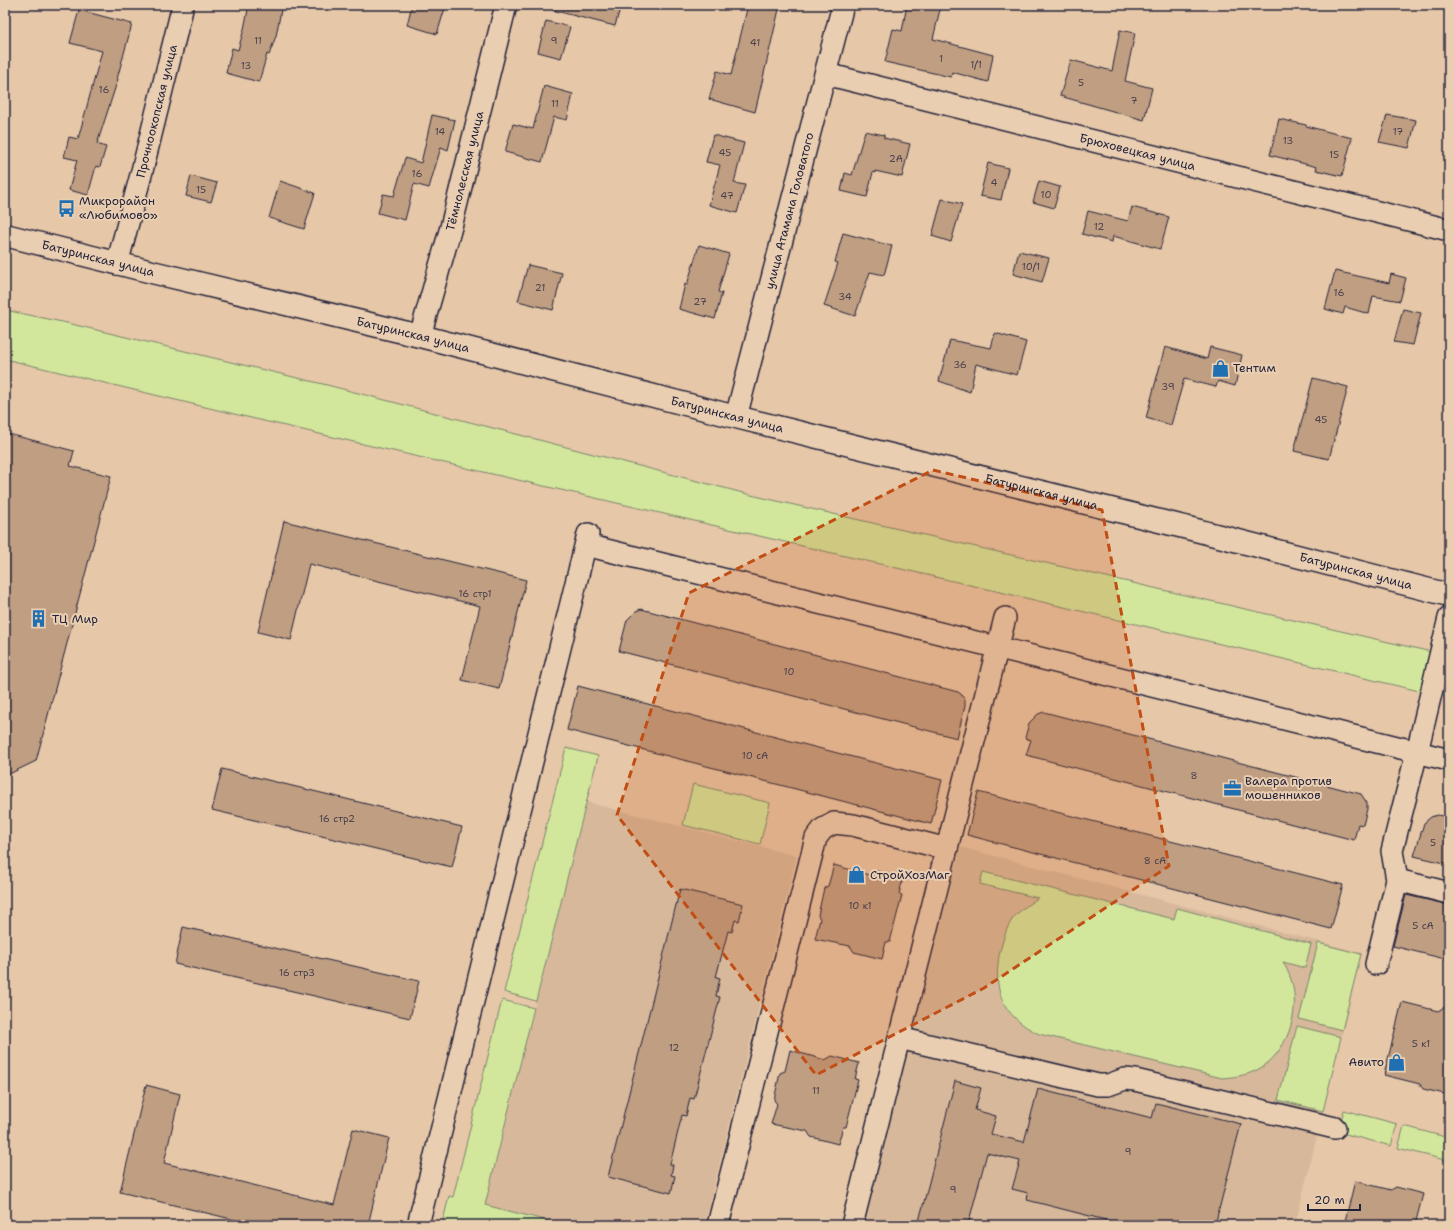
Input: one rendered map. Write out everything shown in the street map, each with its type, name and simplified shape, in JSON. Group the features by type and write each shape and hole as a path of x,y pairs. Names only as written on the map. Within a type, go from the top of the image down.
{"street":[{"name":"Прочноокопская улица","path":"117,264 142,171 183,5"},
{"name":"Тёмнолесская улица","path":"420,336 453,220 506,5"},
{"name":"улица Атамана Головатого","path":"736,417 843,5"},
{"name":"Брюховецкая улица","path":"826,74 1449,230"},
{"name":"Батуринская улица","path":"5,235 117,264 420,336 736,417 1177,525 1449,595"},
{"path":"418,1225 587,540 997,648 1449,760"},
{"path":"852,1225 1005,618"},
{"path":"1376,964 1397,880 1392,851 1449,618"},
{"path":"718,1225 816,838 823,830 834,823 852,825 947,849"},
{"path":"1397,880 1449,892"},
{"path":"899,1038 1098,1084 1108,1085 1125,1079 1136,1080 1335,1128"}],"highlighted area":[{"path":"933,470 1102,510 1169,866 984,988 816,1075 617,815 689,593"}],"shaded area":[{"path":"586,802 797,856 704,1225 564,1225 485,1205"},
{"path":"960,847 1362,953 1295,1225 864,1225"}],"green space":[{"path":"5,310 67,323 327,385 751,495 1449,656 1449,698 251,418 5,359"},
{"path":"566,748 598,756 536,1001 504,992"},
{"path":"693,784 770,803 760,844 683,825"},
{"path":"983,872 1174,919 1177,908 1311,944 1305,968 1283,962 1293,985 1294,1004 1290,1027 1280,1049 1273,1058 1255,1071 1234,1077 1222,1078 1039,1034 1026,1027 1008,1010 1003,1001 999,990 998,965 1000,951 1010,923 1021,910 1038,898 980,884"},
{"path":"1318,943 1361,954 1342,1030 1299,1019"},
{"path":"502,1000 534,1008 485,1205 564,1225 442,1225 449,1196 453,1197"},
{"path":"1297,1026 1341,1037 1323,1111 1278,1100"},
{"path":"1344,1110 1397,1124 1391,1146 1338,1132"},
{"path":"1404,1126 1449,1138 1449,1161 1398,1148"}],"building":[{"path":"249,5 282,5 276,36 269,55 267,54 259,82 226,73 232,48 238,50"},
{"path":"412,5 446,5 437,34 407,25"},
{"path":"553,5 621,5 615,26 552,10"},
{"path":"748,5 780,5 755,112 709,99 717,71 731,75"},
{"path":"907,5 941,5 933,39 993,55 988,82 952,72 951,77 885,62 893,29 902,31"},
{"path":"79,10 132,24 118,79 97,144 106,147 100,167 96,166 88,195 69,190 77,160 64,157 69,137 78,139 102,51 70,43"},
{"path":"546,21 570,27 561,58 538,52"},
{"path":"1120,30 1135,33 1125,81 1152,88 1144,120 1060,96 1071,60 1112,71"},
{"path":"544,86 573,94 567,120 554,117 542,162 505,152 513,124 533,129"},
{"path":"432,115 455,120 448,150 441,147 429,188 414,184 405,220 378,213 383,194 394,196 405,158 421,163"},
{"path":"1387,115 1416,120 1409,148 1379,142"},
{"path":"1279,119 1352,138 1342,176 1316,170 1317,167 1270,155"},
{"path":"865,131 884,135 884,138 910,144 902,177 875,171 875,173 873,172 867,197 841,191 845,173 852,175"},
{"path":"713,135 744,143 734,183 745,185 737,213 709,205 720,165 706,162"},
{"path":"988,163 1008,168 1001,200 980,196"},
{"path":"191,176 217,183 211,202 186,196"},
{"path":"280,181 315,193 304,229 269,218"},
{"path":"1039,181 1060,187 1054,208 1033,202"},
{"path":"942,199 962,204 951,242 932,236"},
{"path":"1132,207 1169,217 1160,249 1113,236 1112,242 1082,234 1088,211 1128,221"},
{"path":"843,233 892,246 884,275 870,272 855,316 824,306 838,263 835,262"},
{"path":"699,245 729,254 718,292 722,293 715,319 679,309 685,284 687,285"},
{"path":"1019,251 1049,258 1042,282 1013,274"},
{"path":"528,265 562,273 553,310 518,301"},
{"path":"1335,271 1389,283 1391,274 1406,278 1400,301 1373,296 1369,314 1345,307 1343,314 1325,309"},
{"path":"1403,309 1421,313 1413,345 1394,342"},
{"path":"995,333 1026,342 1017,375 976,364 970,392 939,381 950,340 991,348"},
{"path":"1165,347 1207,359 1210,347 1242,355 1235,386 1218,381 1216,387 1184,379 1171,425 1146,418"},
{"path":"1313,378 1348,387 1329,459 1294,451"},
{"name":"ТЦ Мир","path":"5,433 74,451 70,466 111,476 36,761 5,776"},
{"path":"284,521 526,580 499,689 462,680 480,606 309,564 291,640 258,632"},
{"path":"641,609 958,692 965,700 965,706 957,738 619,651 627,620 636,611"},
{"path":"578,686 942,780 931,824 567,730"},
{"path":"1044,712 1361,794 1367,803 1363,825 1358,824 1354,840 1026,755 1031,740 1025,738 1029,723 1038,714"},
{"path":"222,769 462,827 452,867 212,810"},
{"path":"978,792 1343,885 1331,929 967,835"},
{"path":"1437,815 1449,817 1449,864 1414,856 1424,823 1431,817"},
{"path":"834,865 869,875 876,871 903,878 899,894 902,895 890,942 886,942 882,959 854,952 850,946 815,939 820,919 818,915 824,888 828,886"},
{"path":"680,889 743,904 739,921 735,920 732,932 728,931 716,977 720,978 716,996 720,997 694,1099 690,1098 686,1116 682,1115 670,1164 673,1165 671,1175 675,1176 671,1193 608,1177"},
{"path":"1406,895 1449,905 1449,960 1393,946"},
{"path":"183,927 419,981 410,1018 175,964"},
{"path":"1402,1002 1438,1011 1449,1004 1449,1095 1423,1089 1420,1084 1384,1075"},
{"path":"790,1050 825,1060 832,1056 859,1063 855,1079 858,1080 846,1127 843,1127 838,1144 811,1137 807,1131 771,1124 777,1104 774,1100 780,1073 785,1071"},
{"path":"955,1081 981,1088 975,1110 996,1116 991,1134 1024,1142 1038,1089 1152,1118 1156,1103 1241,1124 1215,1225 1125,1225 1027,1200 1028,1193 1012,1189 1020,1161 987,1153 968,1225 918,1225"},
{"path":"146,1085 180,1094 164,1163 334,1205 353,1129 389,1138 368,1225 256,1225 120,1192"},
{"path":"1355,1181 1391,1190 1396,1187 1423,1194 1415,1225 1344,1225"}],"place":[{"name":"Микрорайон «Любимово»","path":"66,208"},
{"name":"Тентим","path":"1220,368"},
{"name":"ТЦ Мир","path":"39,619"},
{"name":"Валера против мошенников","path":"1232,788"},
{"name":"СтройХозМаг","path":"857,875"},
{"name":"Авито","path":"1397,1062"}]}
